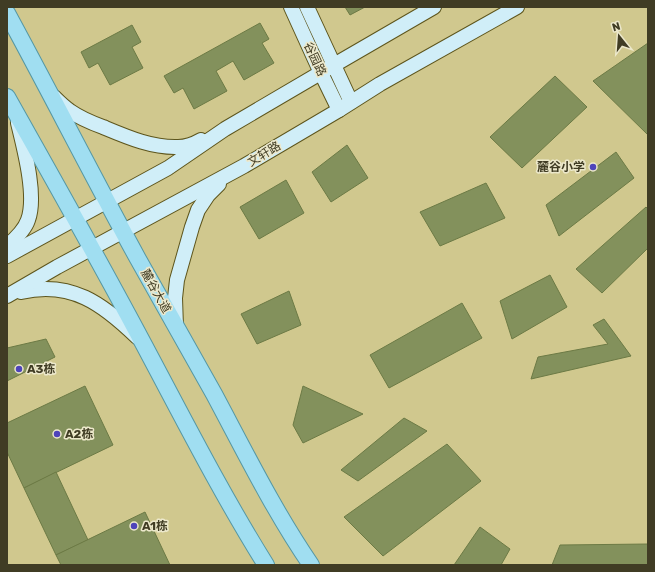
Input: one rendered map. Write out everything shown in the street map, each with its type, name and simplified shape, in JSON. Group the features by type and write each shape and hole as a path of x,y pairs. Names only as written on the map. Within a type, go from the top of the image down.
{"main road":[{"name":"谷园路","path":"291,7 339,110"},
{"name":"谷园路","path":"307,7 351,102"},
{"path":"7,256 168,168 225,129 434,7"},
{"name":"文轩路","path":"7,296 57,267 244,166 380,84 517,7"},
{"name":"麓谷大道","path":"7,13 123,232 214,394 254,469 296,543 311,565"},
{"path":"51,94 60,104 89,121 135,140 163,147 180,147 195,143 225,129"},
{"path":"7,97 92,248 207,464 266,565"},
{"path":"7,246 28,222 31,208 30,186 17,114"},
{"path":"176,327 175,298 177,280 198,210 208,195 224,180 244,166"},
{"path":"7,296 23,291 54,289 68,291 84,296 111,314 143,342"}],"building":[{"path":"345,7 365,7 350,15"},
{"path":"260,23 269,39 262,43 274,63 244,80 233,61 216,71 227,91 194,109 183,88 174,93 164,76"},
{"path":"132,25 141,42 132,47 143,68 110,85 98,63 89,68 81,52"},
{"path":"648,43 648,135 593,81"},
{"path":"555,76 587,107 522,168 490,137"},
{"path":"347,145 368,178 331,202 312,172"},
{"path":"616,152 634,178 559,236 546,205"},
{"path":"286,180 304,213 259,239 240,207"},
{"path":"486,183 505,218 440,246 420,212"},
{"path":"646,207 648,209 648,248 602,293 576,269"},
{"path":"550,275 567,307 512,339 500,301"},
{"path":"289,291 301,325 257,344 241,314"},
{"path":"462,303 482,338 389,388 370,355"},
{"path":"604,319 631,356 531,379 538,357 608,344 593,325"},
{"name":"A3栋","path":"46,339 55,357 7,381 7,348"},
{"name":"A2栋","path":"85,386 113,445 24,488 7,452 7,423"},
{"path":"303,386 363,414 303,443 293,425"},
{"path":"404,418 427,431 358,481 341,470"},
{"path":"447,444 481,481 383,556 344,517"},
{"path":"56,472 88,540 56,555 24,488"},
{"name":"A1栋","path":"145,512 170,565 61,565 56,555"},
{"path":"480,527 510,549 501,565 454,565"},
{"path":"648,544 648,565 552,565 560,545"}],"place":[{"name":"麓谷小学","path":"593,167"},
{"name":"A3栋","path":"19,369"},
{"name":"A2栋","path":"57,434"},
{"name":"A1栋","path":"134,526"}]}
